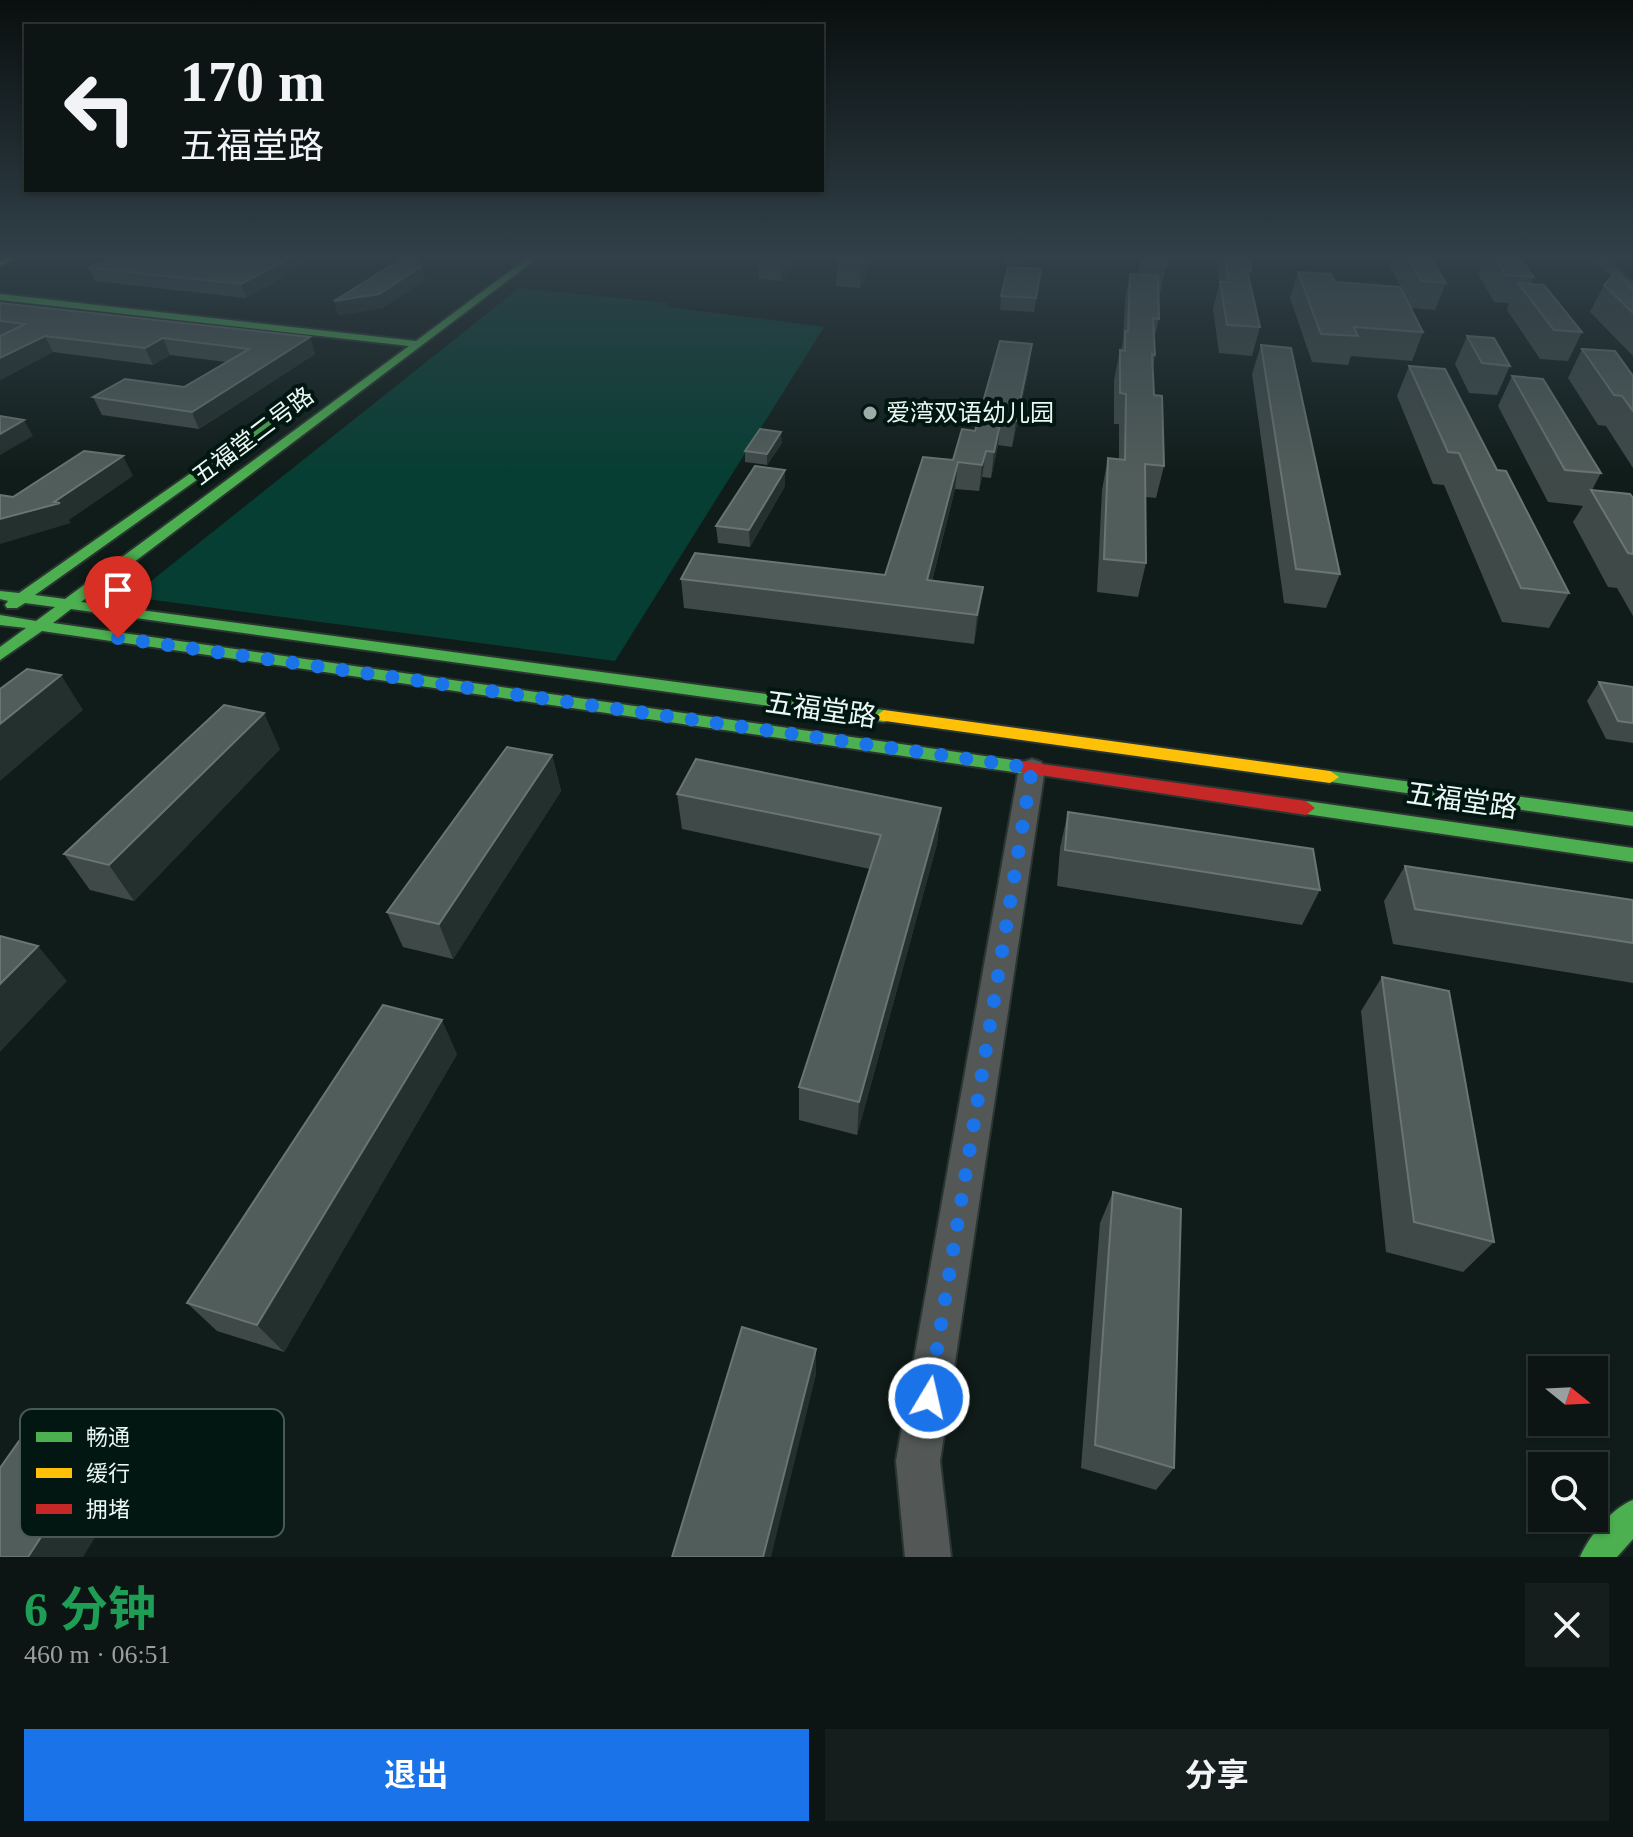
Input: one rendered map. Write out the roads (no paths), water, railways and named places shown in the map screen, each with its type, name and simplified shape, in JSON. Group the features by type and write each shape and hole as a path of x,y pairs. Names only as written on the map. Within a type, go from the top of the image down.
{"main road":[{"path":"287,330 418,344"},
{"path":"360,359 402,330"},
{"name":"五福堂二号路","path":"0,655 437,330"},
{"name":"五福堂二号路","path":"0,613 308,396"},
{"name":"五福堂路","path":"0,595 1633,819"},
{"name":"五福堂路","path":"0,620 1633,855"},
{"path":"1596,1557 1633,1515"}],"street":[{"path":"928,1557 918,1461 1032,768"}],"place":[{"name":"爱湾双语幼儿园","path":"870,413"}]}
